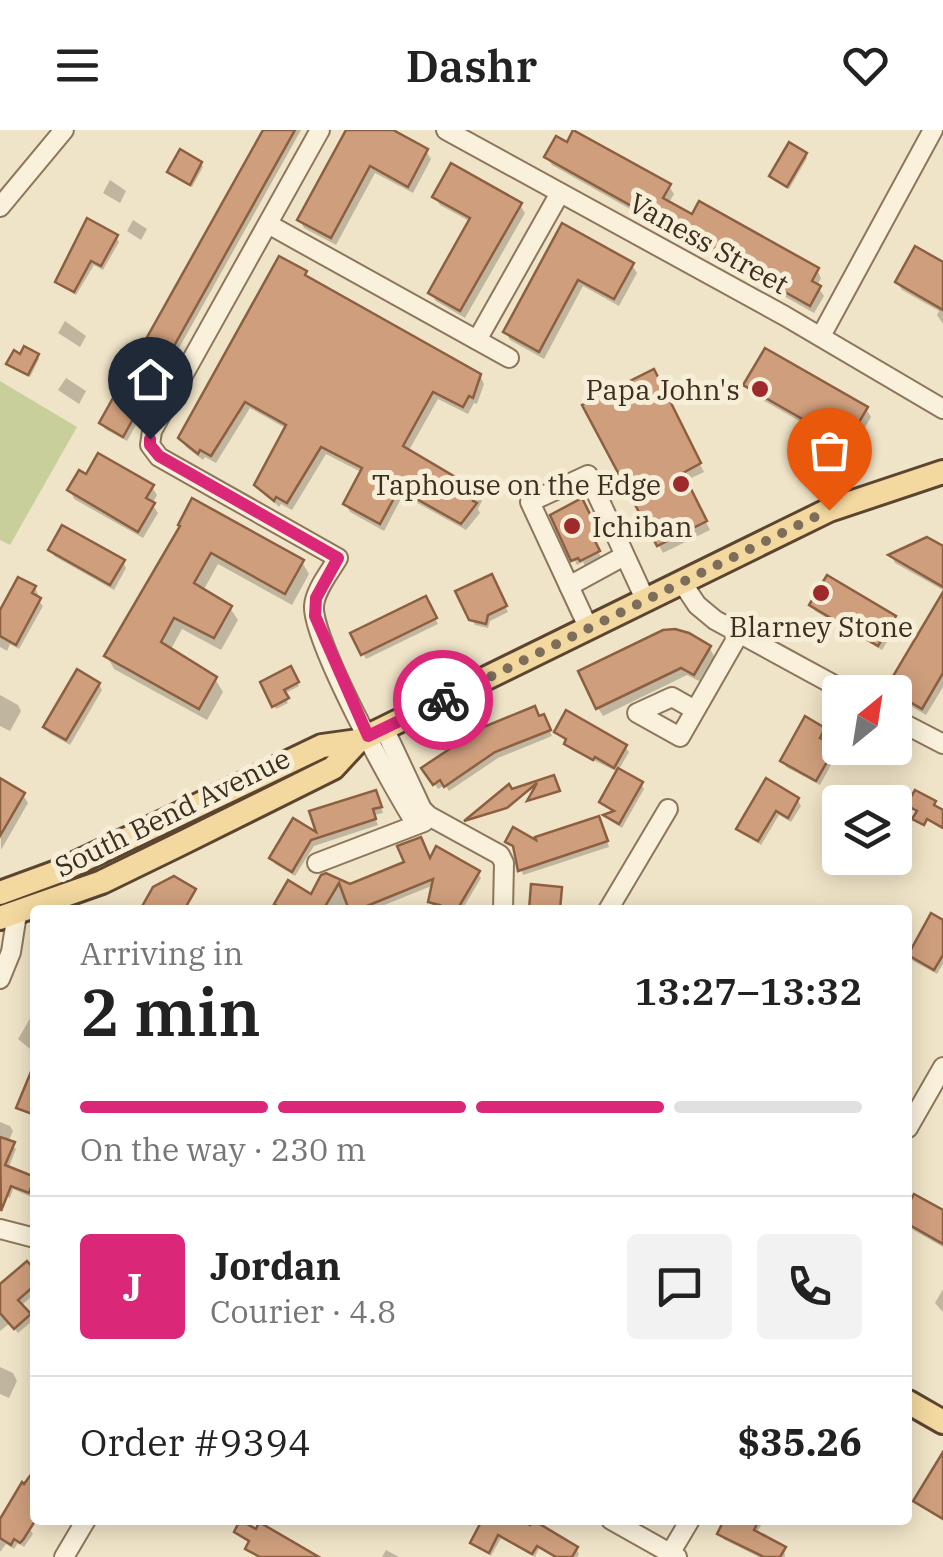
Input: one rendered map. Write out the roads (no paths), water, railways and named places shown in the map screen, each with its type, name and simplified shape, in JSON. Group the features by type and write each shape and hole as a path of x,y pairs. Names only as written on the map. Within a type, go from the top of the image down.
{"main road":[{"name":"South Bend Avenue","path":"0,893 60,872 322,746 370,735 829,510 943,472"},
{"name":"South Bend Avenue","path":"40,905 102,882 333,768 370,735"},
{"path":"97,905 102,882"},
{"path":"912,1404 943,1422"}],"street":[{"path":"0,206 64,130"},
{"path":"320,130 152,431 150,445 159,456 338,558 316,598 315,616 416,824"},
{"name":"Vaness Street","path":"446,130 820,336 943,409"},
{"path":"820,336 932,130"},
{"path":"477,340 560,193"},
{"path":"268,224 509,358"},
{"path":"589,628 530,502 588,475 645,599"},
{"path":"569,586 624,556"},
{"path":"682,581 697,605 739,634 822,679"},
{"path":"695,710 739,634"},
{"path":"912,728 943,744"},
{"path":"370,735 422,808 500,855 504,862 503,905"},
{"path":"611,905 668,809"},
{"path":"318,862 416,824 445,825"},
{"path":"0,979 11,952 13,915"},
{"path":"912,1121 943,1066"},
{"path":"0,1229 30,1237"},
{"path":"64,1557 83,1525"},
{"path":"619,1525 672,1556 688,1525"}],"place":[{"name":"Papa John's","path":"760,389"},
{"name":"Taphouse on the Edge","path":"681,484"},
{"name":"Ichiban","path":"572,526"},
{"name":"Blarney Stone","path":"821,593"}]}
